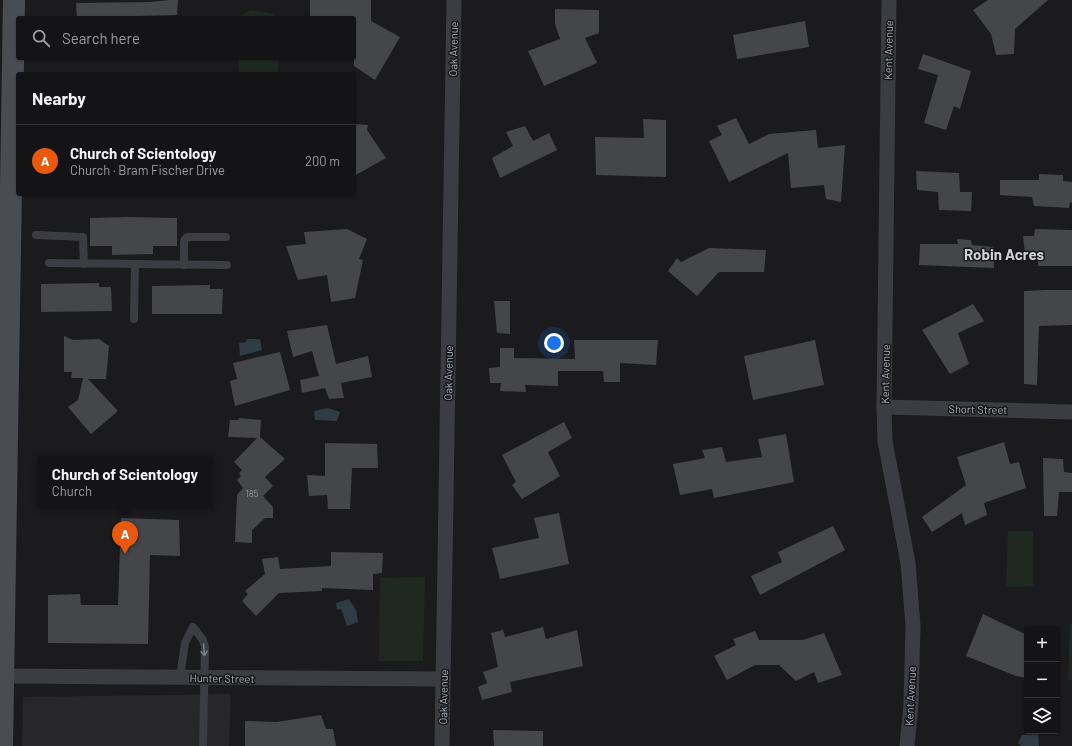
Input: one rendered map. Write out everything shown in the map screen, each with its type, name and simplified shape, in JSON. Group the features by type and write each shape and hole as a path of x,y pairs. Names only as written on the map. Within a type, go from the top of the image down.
{"main road":[{"path":"2,746 5,268 14,0"}],"street":[{"name":"Oak Avenue","path":"442,746 454,0"},
{"name":"Kent Avenue","path":"889,0 884,407 885,441 908,563 913,626 911,704 907,746"},
{"name":"Short Street","path":"884,407 1072,412"},
{"name":"Hunter Street","path":"2,676 443,679"}],"lane":[{"path":"36,235 83,237 84,264"},
{"path":"184,265 184,241 187,237 226,237"},
{"path":"49,263 227,265"},
{"path":"134,319 135,264"},
{"path":"180,677 185,644 193,627 203,640 205,647 203,746"}],"shaded area":[{"path":"250,10 273,14 276,16 241,16"},
{"path":"238,60 278,60 278,72 239,72"},
{"path":"246,339 260,339 262,350 240,356 239,343 246,342"},
{"path":"328,408 340,412 337,421 315,420 314,411"},
{"path":"1008,531 1033,531 1033,586 1006,587"},
{"path":"425,577 423,661 379,661 380,578"},
{"path":"349,599 356,610 358,622 347,626 341,609 337,610 336,603"},
{"path":"1070,624 1072,624 1072,680 1068,680"},
{"path":"231,694 229,746 22,746 23,697"},
{"path":"1038,734 1039,746 1021,746 1018,743 1022,735"}],"building":[{"path":"178,0 177,15 77,16 76,3"},
{"path":"310,0 371,0 371,21 400,37 375,80 354,66 354,60 356,60 356,16 310,16"},
{"path":"988,0 1048,0 1015,29 1014,54 996,55 991,34 973,10"},
{"path":"555,9 599,10 599,33 585,38 597,63 544,86 528,51 560,39 555,24"},
{"path":"805,21 809,47 737,59 733,35"},
{"path":"923,54 971,71 960,109 954,106 946,130 924,123 938,75 918,69"},
{"path":"736,118 749,144 769,134 816,130 818,148 845,145 841,202 826,199 824,185 791,188 788,153 729,182 709,141 722,135 717,126"},
{"path":"643,119 666,120 666,177 596,175 595,137 644,138"},
{"path":"356,124 368,125 367,130 386,158 356,175"},
{"path":"525,126 533,141 549,133 557,150 500,178 492,158 513,146 506,132"},
{"path":"916,171 959,173 960,192 972,192 971,211 939,210 938,192 917,190"},
{"path":"1039,174 1063,175 1063,181 1072,182 1072,203 1070,202 1069,208 1034,206 1032,197 1000,195 1000,180 1039,180"},
{"path":"90,218 177,218 177,246 153,246 153,254 112,255 112,246 90,246"},
{"path":"347,229 367,239 359,259 363,260 355,298 331,302 327,275 298,280 286,246 306,244 304,232"},
{"path":"1035,229 1072,230 1072,266 1038,266 1038,257 1025,254 1023,236 1034,236"},
{"path":"957,239 971,240 972,245 993,247 994,268 919,265 920,244 958,244"},
{"path":"709,248 766,250 764,272 719,272 697,296 668,271 677,258 681,262"},
{"path":"99,283 99,287 111,287 112,311 41,312 41,284"},
{"path":"210,285 210,289 223,289 222,314 152,314 152,286"},
{"path":"1072,290 1072,325 1039,326 1037,385 1024,384 1024,291"},
{"path":"494,301 510,301 510,334 497,333"},
{"path":"973,304 984,321 958,333 969,364 950,374 922,330"},
{"path":"327,325 336,364 368,356 372,377 341,383 344,398 329,399 325,388 302,393 300,380 319,376 312,351 293,357 287,331"},
{"path":"64,336 73,340 99,339 109,346 106,379 88,379 118,411 91,434 68,407 78,400 83,378 71,378 72,372 64,372"},
{"path":"574,340 658,340 656,365 620,363 620,382 604,382 603,371 558,371 558,386 525,385 526,392 500,391 501,383 490,383 489,368 500,367 500,348 514,348 514,358 575,359"},
{"path":"815,340 824,385 753,400 744,356"},
{"path":"280,352 290,390 235,406 230,381 237,379 233,363"},
{"path":"238,418 261,420 260,437 285,459 265,477 273,486 263,496 273,507 273,518 265,518 252,530 252,543 235,542 237,495 243,488 237,480 241,476 239,473 242,470 234,462 257,438 228,437 230,420 239,420"},
{"path":"564,422 572,438 548,452 560,476 522,499 512,485 516,482 502,455"},
{"path":"786,434 794,482 714,498 712,489 680,495 673,464 705,458 702,450 722,447 726,462 762,457 758,439"},
{"path":"1004,442 1010,464 1019,462 1026,488 984,503 987,515 965,525 962,513 932,532 922,517 966,485 957,457"},
{"path":"325,443 377,444 378,468 352,468 350,509 328,509 327,495 309,496 307,475 325,476"},
{"path":"1043,458 1063,459 1064,472 1072,473 1072,492 1059,492 1057,516 1044,516"},
{"path":"559,513 569,564 500,579 492,548 539,538 534,518"},
{"path":"121,518 179,520 180,556 150,555 148,644 48,643 48,595 80,594 81,605 118,605"},
{"path":"833,526 845,550 760,595 751,576 782,562 778,552"},
{"path":"331,552 383,553 382,573 373,574 373,590 322,588 322,591 279,593 256,616 242,601 248,594 245,591 265,574 262,559 278,557 280,569 331,566"},
{"path":"983,614 1024,634 1024,677 1016,676 966,656"},
{"path":"543,627 546,639 577,630 583,666 510,682 512,692 482,700 478,687 487,683 483,672 498,667 491,633 503,630 505,637"},
{"path":"755,631 759,640 803,640 824,633 842,675 818,683 814,672 796,681 779,665 755,665 727,680 714,656 736,645 733,639"},
{"path":"321,715 326,729 333,729 336,746 245,746 245,721 277,722"},
{"path":"493,730 543,731 543,746 494,746"}],"place":[{"name":"Church of Scientology","path":"125,554"}],"district":[{"name":"Robin Acres","path":"1004,254"}]}
